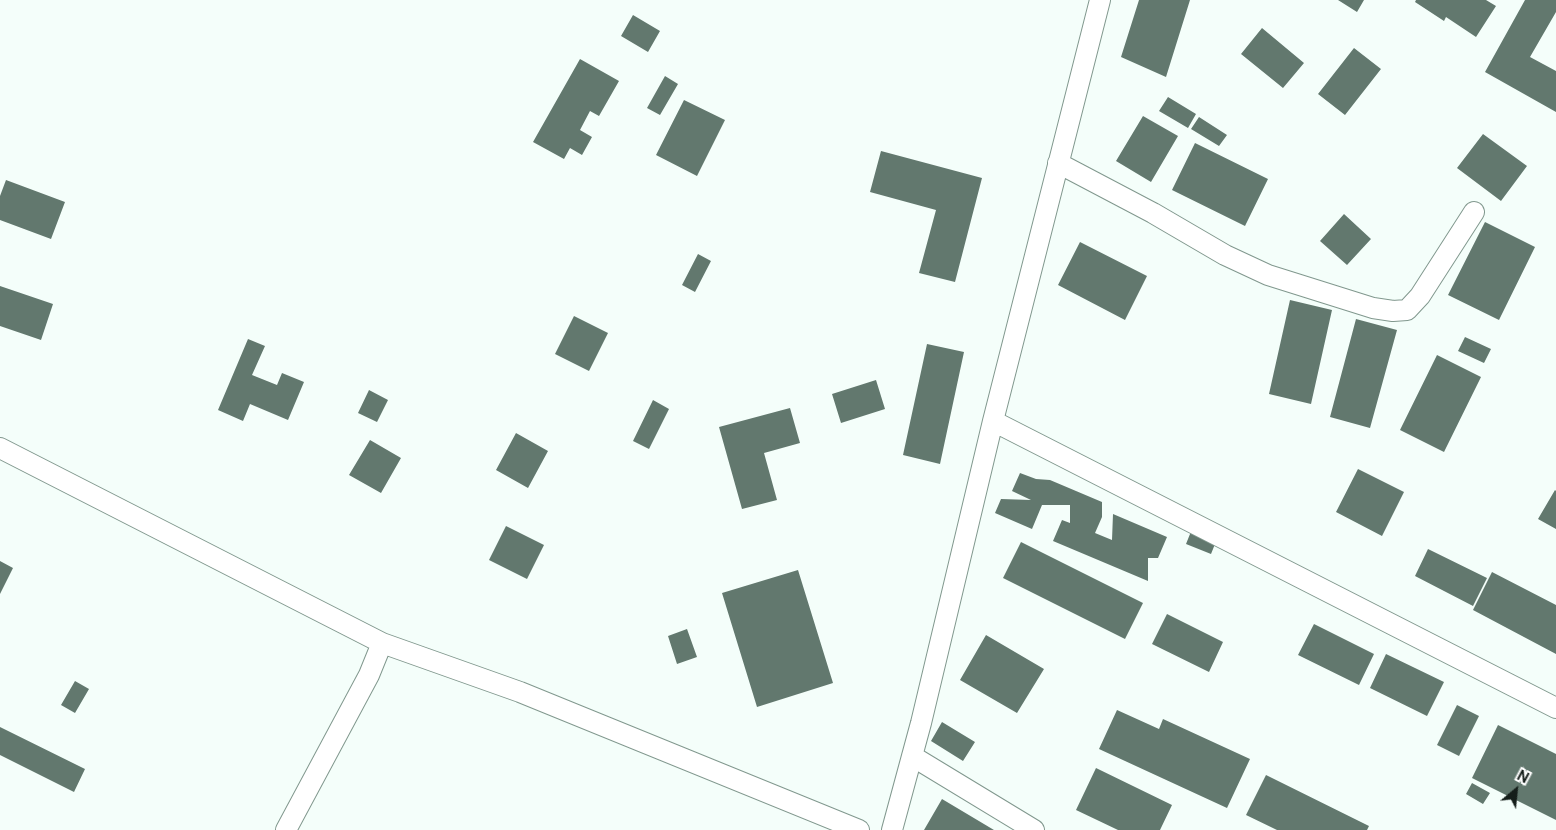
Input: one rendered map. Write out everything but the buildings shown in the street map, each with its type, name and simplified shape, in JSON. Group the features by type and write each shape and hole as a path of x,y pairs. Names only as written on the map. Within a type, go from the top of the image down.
{"street":[{"path":"892,830 912,756 993,420 1100,0"},
{"path":"1058,163 1153,213 1225,255 1268,274 1373,308 1393,311 1407,310 1420,296 1474,212"},
{"path":"993,420 1556,708"},
{"path":"0,448 382,643 520,692 858,830"},
{"path":"286,830 369,675 382,643"},
{"path":"912,756 1034,830"}]}
